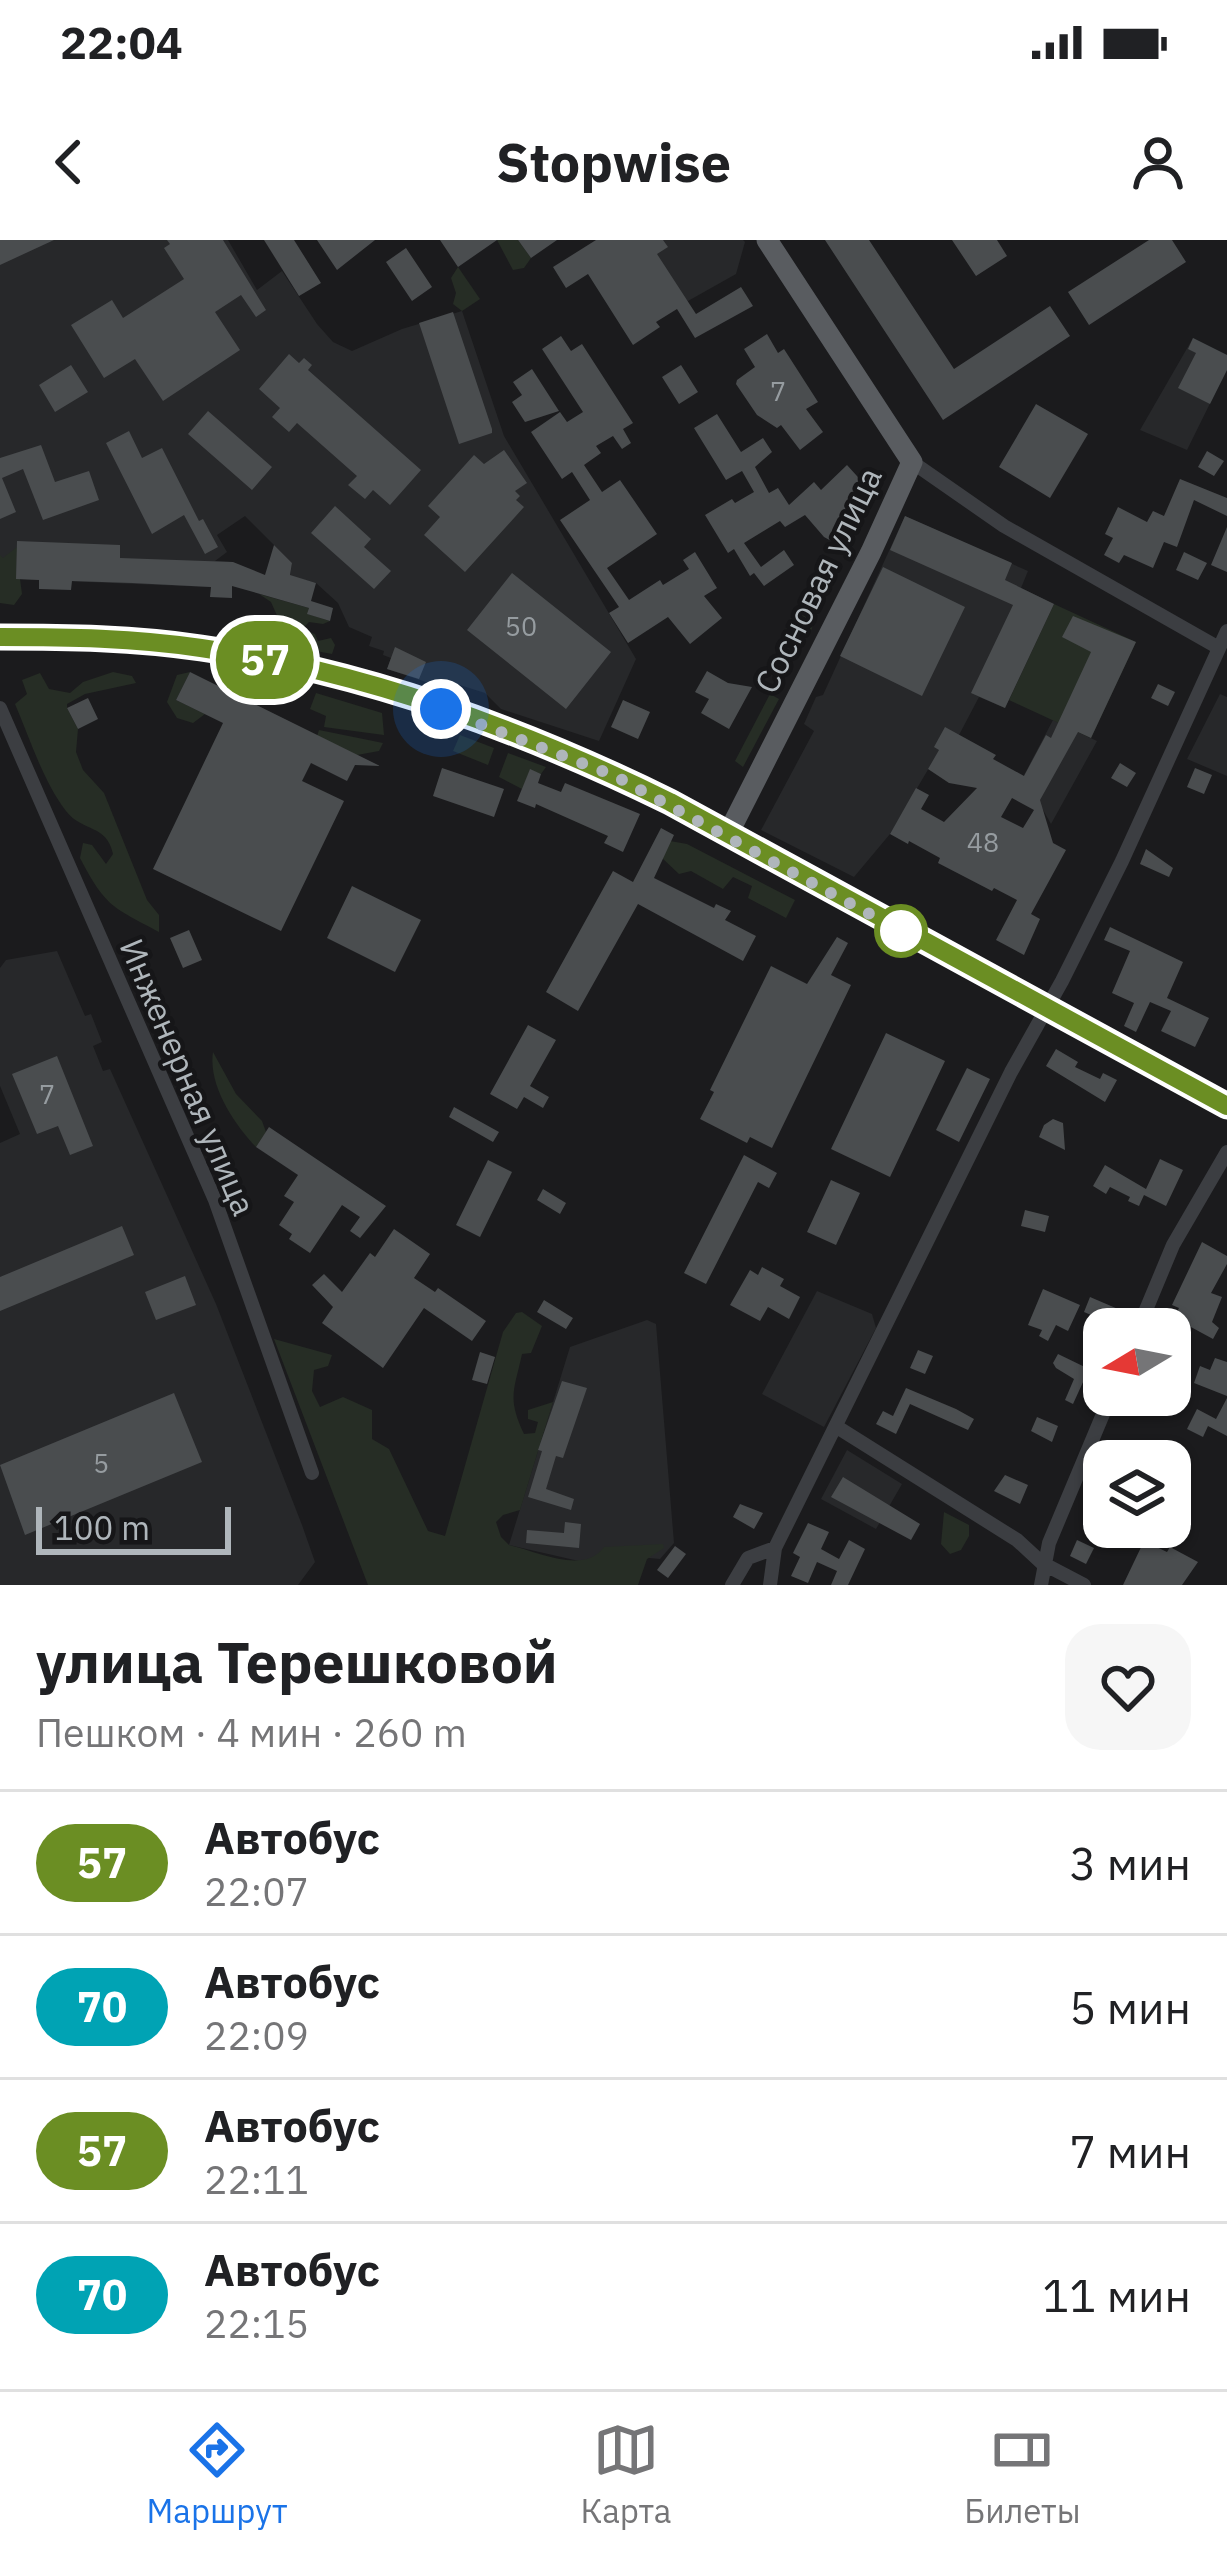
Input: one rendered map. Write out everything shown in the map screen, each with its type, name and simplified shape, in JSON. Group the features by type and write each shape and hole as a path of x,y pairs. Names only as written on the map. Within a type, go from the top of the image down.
{"main road":[{"name":"Сосновая улица","path":"728,834 912,462 767,240"},
{"path":"0,637 153,642 221,651 340,676 469,718 613,775 1227,1106"}],"street":[{"path":"912,462 1004,526 1220,648"},
{"path":"770,1585 775,1548 1011,1072 1122,861 1227,631"},
{"path":"1211,668 1227,680"},
{"name":"Инженерная улица","path":"0,708 215,1200 311,1473"},
{"path":"1147,1308 1173,1245 1227,1152"},
{"path":"1041,1585 1042,1563 1102,1416"},
{"path":"836,1427 1018,1540 1042,1563 1084,1585"},
{"path":"732,1585 748,1558 775,1548"}],"shaded area":[{"path":"0,240 228,240 257,290 282,271 317,324 333,342 352,351 462,311 504,436 636,659 599,741 501,709 485,693 447,681 444,688 387,669 391,658 369,646 372,637 349,627 338,603 316,583 290,576 292,563 245,516 217,535 227,552 215,561 233,562 232,588 16,579 0,570"},
{"path":"497,240 518,240 531,258 524,268 513,270"},
{"path":"606,240 745,242 736,274 688,301"},
{"path":"458,267 480,299 462,311 453,304 456,293 451,278"},
{"path":"1193,338 1227,355 1227,369 1187,450 1140,430"},
{"path":"905,516 1028,571 1021,588 1054,604 1005,708 979,697 959,735 939,751 890,834 854,877 761,830 814,731 804,724 816,697 823,695"},
{"path":"17,547 16,578 22,594 14,605 0,603 0,555 3,558"},
{"path":"259,594 309,608 308,614 330,621 309,622 302,629 315,634 318,641 331,638 332,654 268,642 261,636 271,627 283,629 271,602"},
{"path":"817,598 821,605 810,633 801,639 790,636 786,628 795,610"},
{"path":"1054,604 1136,642 1091,738 1009,700"},
{"path":"113,672 132,676 136,683 85,694 67,708 78,729 76,752 83,770 104,793 147,900 159,915 159,932 121,911 97,887 80,858 83,843 92,845 106,864 113,854 110,844 72,818 58,799 15,704 27,694 22,680 40,673 49,689 70,693 83,682"},
{"path":"190,672 176,700 205,714 193,723 177,718 167,702 177,675"},
{"path":"316,693 382,713 384,735 324,727 326,716 310,709"},
{"path":"770,694 779,699 743,767 735,761"},
{"path":"1220,694 1227,697 1227,776 1187,759"},
{"path":"1053,720 1097,741 1051,824 1042,808 1014,794"},
{"path":"319,730 383,743 379,751 357,755 317,736"},
{"path":"460,735 494,748 488,765 453,751"},
{"path":"508,753 546,767 541,774 530,770 522,789 499,777"},
{"path":"670,841 687,844 795,900 786,918 748,898 752,886 733,877 723,889 691,871 679,874 661,857"},
{"path":"57,951 85,1016 91,1014 102,1042 93,1046 103,1071 110,1069 216,1304 302,1525 315,1562 298,1585 0,1585 0,1143 20,1134 0,1086 0,968 6,960"},
{"path":"213,1052 236,1094 262,1121 266,1132 256,1147 224,1103"},
{"path":"817,1291 872,1314 876,1328 824,1427 762,1394"},
{"path":"516,1313 542,1326 531,1353 522,1354 515,1386 515,1412 524,1434 535,1433 538,1422 528,1419 528,1410 553,1402 520,1510 496,1522 501,1537 509,1545 573,1561 604,1547 663,1544 664,1548 647,1559 638,1585 368,1585 274,1339 332,1355 328,1366 314,1370 312,1391 320,1407 343,1397 372,1410 372,1439 389,1449 428,1531 445,1536 503,1332"},
{"path":"647,1320 656,1324 674,1543 660,1559 606,1554 583,1562 509,1545 570,1347"},
{"path":"847,1450 902,1484 876,1529 821,1499"},
{"path":"944,1512 969,1525 961,1550 950,1554 941,1544"}],"building":[{"path":"0,240 54,240 0,265"},
{"path":"167,240 223,240 266,310 256,317 241,295 215,312 240,350 163,401 135,359 104,378 71,325 112,300 123,318 184,279 164,248 170,244"},
{"path":"264,240 294,240 321,283 299,296"},
{"path":"317,240 375,240 337,270"},
{"path":"440,240 497,240 458,267"},
{"path":"518,240 557,240 531,258"},
{"path":"596,240 663,240 668,247 657,254 696,314 741,287 753,306 695,338 677,309 633,345 588,274 566,288 553,267"},
{"path":"825,240 869,240 954,369 1050,306 1070,336 943,420"},
{"path":"952,240 997,240 1007,256 976,276"},
{"path":"1149,240 1172,240 1186,262 1089,325 1068,292"},
{"path":"406,248 432,287 412,301 386,262"},
{"path":"453,312 492,429 492,433 459,444 419,323"},
{"path":"767,334 778,353 784,349 818,402 806,409 823,432 800,450 781,425 777,428 757,415 736,384 755,367 744,349"},
{"path":"561,336 571,351 582,344 633,423 623,429 631,443 622,449 613,436 596,446 601,453 584,465 602,492 620,480 657,534 607,568 629,600 689,569 683,560 695,552 717,588 704,596 722,618 690,644 668,617 628,643 609,613 619,607 560,520 590,500 572,472 562,479 531,432 560,412 567,422 583,412 542,349"},
{"path":"1193,338 1227,355 1227,370 1210,404 1178,388 1196,353 1188,349"},
{"path":"289,354 299,363 304,358 312,365 308,370 421,470 390,505 373,490 365,499 348,485 357,476 297,423 289,432 272,417 280,408 259,389"},
{"path":"71,365 88,392 55,412 39,385"},
{"path":"681,365 698,392 679,404 662,377"},
{"path":"532,369 559,411 525,422 512,402 522,395 513,382"},
{"path":"1036,404 1088,434 1050,498 999,467"},
{"path":"208,411 272,467 252,490 188,434"},
{"path":"717,414 741,452 763,438 772,452 755,467 769,493 778,488 789,505 814,482 821,490 847,465 866,486 850,502 866,512 844,548 824,537 805,515 785,527 780,521 744,543 761,567 784,550 794,565 764,586 754,573 750,576 734,549 728,553 705,515 754,492 742,471 726,480 694,428"},
{"path":"129,431 142,458 162,448 199,521 203,519 218,547 205,554 184,515 152,534 106,443"},
{"path":"41,445 55,482 89,471 99,500 43,520 23,469 2,478 16,512 0,519 0,458"},
{"path":"504,450 527,483 515,491 524,507 465,572 424,535 440,517 428,506 474,455 484,464"},
{"path":"1207,451 1224,461 1214,476 1198,467"},
{"path":"1180,479 1227,498 1227,516 1194,500 1177,547 1164,542 1153,568 1124,555 1119,563 1104,555 1113,538 1105,534 1118,507 1147,522 1153,511 1164,516"},
{"path":"335,506 371,539 364,547 391,571 374,589 311,533"},
{"path":"905,516 1012,563 1005,580 1054,604 1005,708 971,693 1013,605 890,550"},
{"path":"1227,527 1227,572 1211,565"},
{"path":"17,541 120,545 120,558 233,562 265,575 274,545 292,563 290,575 316,583 311,601 333,608 330,621 307,614 309,608 232,586 232,598 210,597 211,587 132,583 72,581 71,590 39,589 39,580 16,579"},
{"path":"1184,552 1207,563 1198,580 1176,570"},
{"path":"883,567 965,607 922,696 840,656"},
{"path":"512,573 611,652 566,709 467,630"},
{"path":"1073,616 1136,642 1091,738 1078,732 1040,800 1053,843 1066,850 1031,914 1040,919 1024,955 996,940 1017,900 890,834 916,788 929,795 921,809 944,822 977,788 949,783 928,769 945,727 1024,776 1046,735 1051,738 1091,652 1062,637","holes":["1012,798 1034,810 1023,828 1001,817"]},
{"path":"395,647 426,662 419,679 387,669"},
{"path":"707,671 728,683 752,687 729,729 701,713 709,699 695,692"},
{"path":"190,672 380,766 355,765 347,781 311,763 302,781 344,801 281,931 153,869 223,723 176,700"},
{"path":"1158,684 1175,692 1168,706 1151,698"},
{"path":"88,698 98,719 78,729 67,708"},
{"path":"623,700 650,712 638,739 611,727"},
{"path":"1120,763 1136,773 1127,787 1111,778"},
{"path":"442,768 504,789 494,817 433,796"},
{"path":"1195,768 1212,775 1204,794 1187,787"},
{"path":"530,769 541,774 538,783 561,792 565,783 640,814 623,852 604,843 608,836 536,804 535,808 517,801"},
{"path":"661,828 674,835 654,878 714,908 716,904 731,911 725,920 756,936 743,961 638,904 578,1011 546,992 613,871 633,882"},
{"path":"1146,849 1173,868 1169,877 1140,864"},
{"path":"352,886 421,920 395,972 327,938"},
{"path":"1110,927 1183,962 1167,998 1209,1018 1195,1047 1161,1031 1171,1011 1150,1002 1136,1032 1124,1026 1134,1003 1112,993 1130,951 1104,940"},
{"path":"189,930 202,960 183,968 170,938"},
{"path":"837,937 848,943 831,975 851,985 772,1148 750,1137 747,1143 700,1119 771,966 807,984"},
{"path":"528,1025 556,1040 530,1086 549,1097 543,1108 524,1097 517,1109 490,1094"},
{"path":"886,1033 945,1061 890,1177 831,1149"},
{"path":"1056,1049 1078,1062 1075,1067 1100,1079 1103,1073 1117,1080 1105,1102 1046,1066"},
{"path":"57,1056 93,1146 70,1155 58,1126 37,1134 12,1074"},
{"path":"967,1068 990,1079 959,1142 936,1130"},
{"path":"454,1107 499,1132 493,1142 449,1117"},
{"path":"1053,1119 1063,1123 1065,1150 1039,1137"},
{"path":"269,1127 386,1206 360,1238 350,1231 360,1217 342,1205 310,1253 289,1239 292,1234 279,1225 294,1202 284,1196 298,1175 256,1147"},
{"path":"744,1155 777,1173 769,1188 758,1182 706,1284 684,1273"},
{"path":"1160,1159 1183,1170 1166,1206 1144,1195 1139,1206 1110,1187 1106,1194 1093,1186 1105,1165 1146,1189"},
{"path":"488,1160 512,1172 480,1237 456,1225"},
{"path":"831,1180 860,1193 836,1245 807,1232"},
{"path":"543,1189 566,1203 560,1214 537,1200"},
{"path":"1025,1210 1049,1216 1045,1232 1021,1226"},
{"path":"122,1226 134,1255 0,1311 0,1277"},
{"path":"394,1229 430,1254 414,1278 435,1292 438,1288 486,1321 472,1341 424,1308 383,1368 322,1323 333,1307 312,1285 324,1274 342,1292"},
{"path":"1202,1242 1227,1256 1211,1293 1222,1297 1212,1322 1219,1328 1213,1339 1191,1327 1191,1308 1172,1305"},
{"path":"762,1267 784,1279 780,1286 800,1297 789,1319 768,1307 760,1321 730,1305 750,1270 758,1275"},
{"path":"185,1276 196,1305 156,1320 145,1292"},
{"path":"1043,1289 1080,1305 1068,1331 1056,1325 1048,1341 1039,1336 1042,1330 1028,1325"},
{"path":"1090,1297 1116,1308 1086,1308"},
{"path":"544,1300 573,1318 566,1329 537,1312"},
{"path":"918,1350 933,1356 925,1374 910,1368"},
{"path":"480,1352 495,1357 487,1384 472,1380"},
{"path":"1058,1354 1083,1366 1083,1382 1073,1404 1065,1400 1074,1379 1053,1363"},
{"path":"1215,1358 1227,1362 1227,1396 1194,1383 1200,1366 1210,1370"},
{"path":"562,1381 587,1388 563,1458 556,1456 546,1489 574,1499 571,1510 528,1497 542,1451 538,1450"},
{"path":"906,1388 974,1419 968,1430 910,1404 896,1434 876,1424 883,1411 893,1416"},
{"path":"174,1393 202,1462 25,1535 0,1465"},
{"path":"1227,1398 1227,1436 1208,1426 1203,1437 1187,1429 1197,1409 1216,1419"},
{"path":"1037,1417 1058,1426 1052,1442 1031,1431"},
{"path":"1005,1475 1028,1485 1020,1504 994,1491"},
{"path":"843,1477 920,1524 911,1540 831,1497"},
{"path":"740,1504 763,1513 754,1529 733,1517"},
{"path":"565,1522 581,1524 579,1548 526,1543 527,1530 564,1533"},
{"path":"808,1523 829,1532 821,1549 839,1559 849,1540 865,1549 848,1585 831,1585 837,1571 817,1562 808,1583 791,1576 800,1557 793,1553"},
{"path":"1077,1540 1083,1548 1094,1548 1086,1564 1070,1556"},
{"path":"675,1546 686,1554 668,1578 657,1570"},
{"path":"1141,1548 1167,1552 1172,1548 1198,1562 1182,1585 1123,1585"}],"bus line":[{"name":"57","path":"0,637 123,639 203,648 340,676 469,718 670,802 1227,1106"}],"route":[{"path":"441,709 670,802 901,931"}]}
